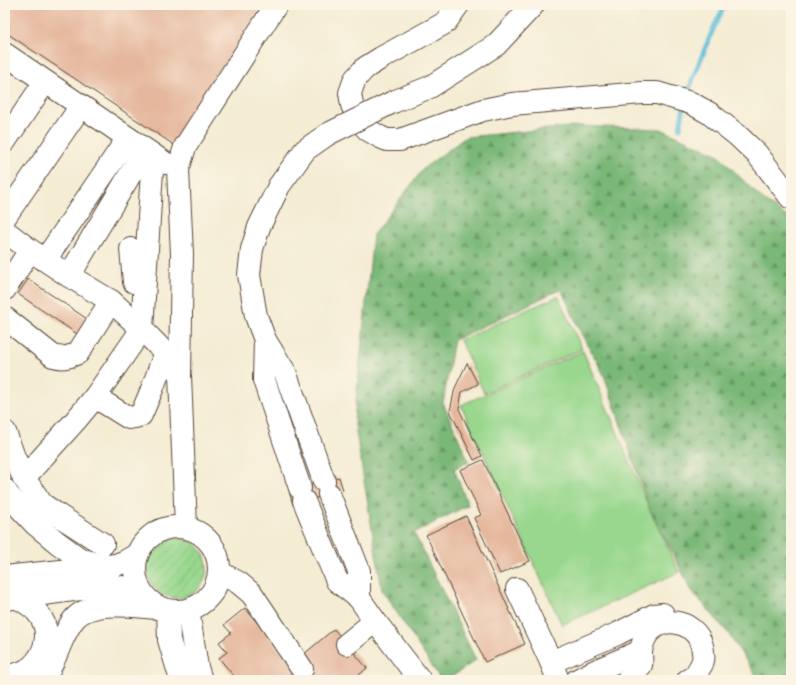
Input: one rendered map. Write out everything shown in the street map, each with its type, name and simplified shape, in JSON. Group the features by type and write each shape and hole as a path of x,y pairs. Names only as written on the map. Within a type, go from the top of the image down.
{"main road":[{"path":"186,528 180,376 182,254 178,170 185,147 276,5"},
{"path":"458,5 445,23 381,58 365,68 355,79 350,93 352,105 358,119 368,130 387,140 400,140 483,110 512,104 657,93 682,100 709,113 742,140 761,159 791,198"},
{"path":"358,598 358,571 342,526 285,372 264,340 256,316 249,275 252,249 259,227 279,186 305,150 328,134 393,102 430,88 496,45 533,5"},
{"path":"6,58 45,82 164,163 178,170"},
{"path":"5,141 45,82"},
{"path":"5,217 81,106"},
{"path":"5,289 142,148"},
{"path":"69,276 142,148"},
{"path":"89,394 138,325 142,148"},
{"path":"5,232 69,276 111,301 138,325 165,353 180,376"},
{"path":"131,249 138,325"},
{"path":"8,323 53,356 61,358 69,357 78,353 111,301"},
{"path":"264,340 264,380 302,495 337,581 358,598 420,680"},
{"path":"24,478 76,420 118,341"},
{"path":"89,394 129,418 141,415 165,353"},
{"path":"5,432 14,458 24,478 42,504 103,544"},
{"path":"5,490 35,524 58,543 80,559 104,566"},
{"path":"318,535 342,526"},
{"path":"42,680 51,665 69,625 84,611 108,606 172,610 200,605 210,596 216,585 219,572 218,560 214,549 206,539 197,532 186,528 173,527 162,530 151,536 142,545 136,555 134,565 134,575 142,594"},
{"path":"5,577 116,565 136,555"},
{"path":"219,572 239,583 252,594 302,669"},
{"path":"11,598 111,585 127,588 142,594 172,610 197,667 201,680"},
{"path":"517,588 554,671 617,634 654,615 664,614 676,623"},
{"path":"5,677 17,674 30,668 40,657 45,647 46,636 44,621 37,611 11,598"},
{"path":"172,610 169,640 181,680"},
{"path":"347,644 375,621"},
{"path":"628,680 641,665 641,651 645,638 653,629 664,624 676,623 685,625 693,630 699,637 703,646 704,655 702,664 691,680"},
{"path":"577,680 641,651"}],"green space":[{"path":"579,126 661,129 717,154 762,199 791,220 791,680 759,680 728,633 692,591 650,510 604,375 576,322 561,289 454,340 443,403 469,462 454,469 468,505 414,533 476,660 447,680 441,680 382,590 354,420 373,235 424,168 466,137"},
{"path":"558,296 582,349 484,393 460,340"},
{"path":"583,351 650,510 679,572 562,625 461,405"},
{"path":"177,538 194,543 202,551 207,568 202,585 194,593 177,598 160,593 152,585 147,568 152,551 160,543"}],"building":[{"path":"5,5 262,5 177,147 5,32"},
{"path":"28,279 90,321 80,336 18,294"},
{"path":"467,363 478,384 462,392 459,409 482,456 474,460 450,411 455,388"},
{"path":"483,460 530,561 500,574 474,518 481,515 460,470"},
{"path":"339,477 343,490 293,505 289,491"},
{"path":"466,516 525,644 485,662 426,535"},
{"path":"245,608 298,672 303,655 334,629 367,668 353,680 237,680 219,658 227,652 219,642 231,633 224,625"}],"waterway":[{"path":"687,96 724,5"},
{"path":"680,128 684,106"}]}
